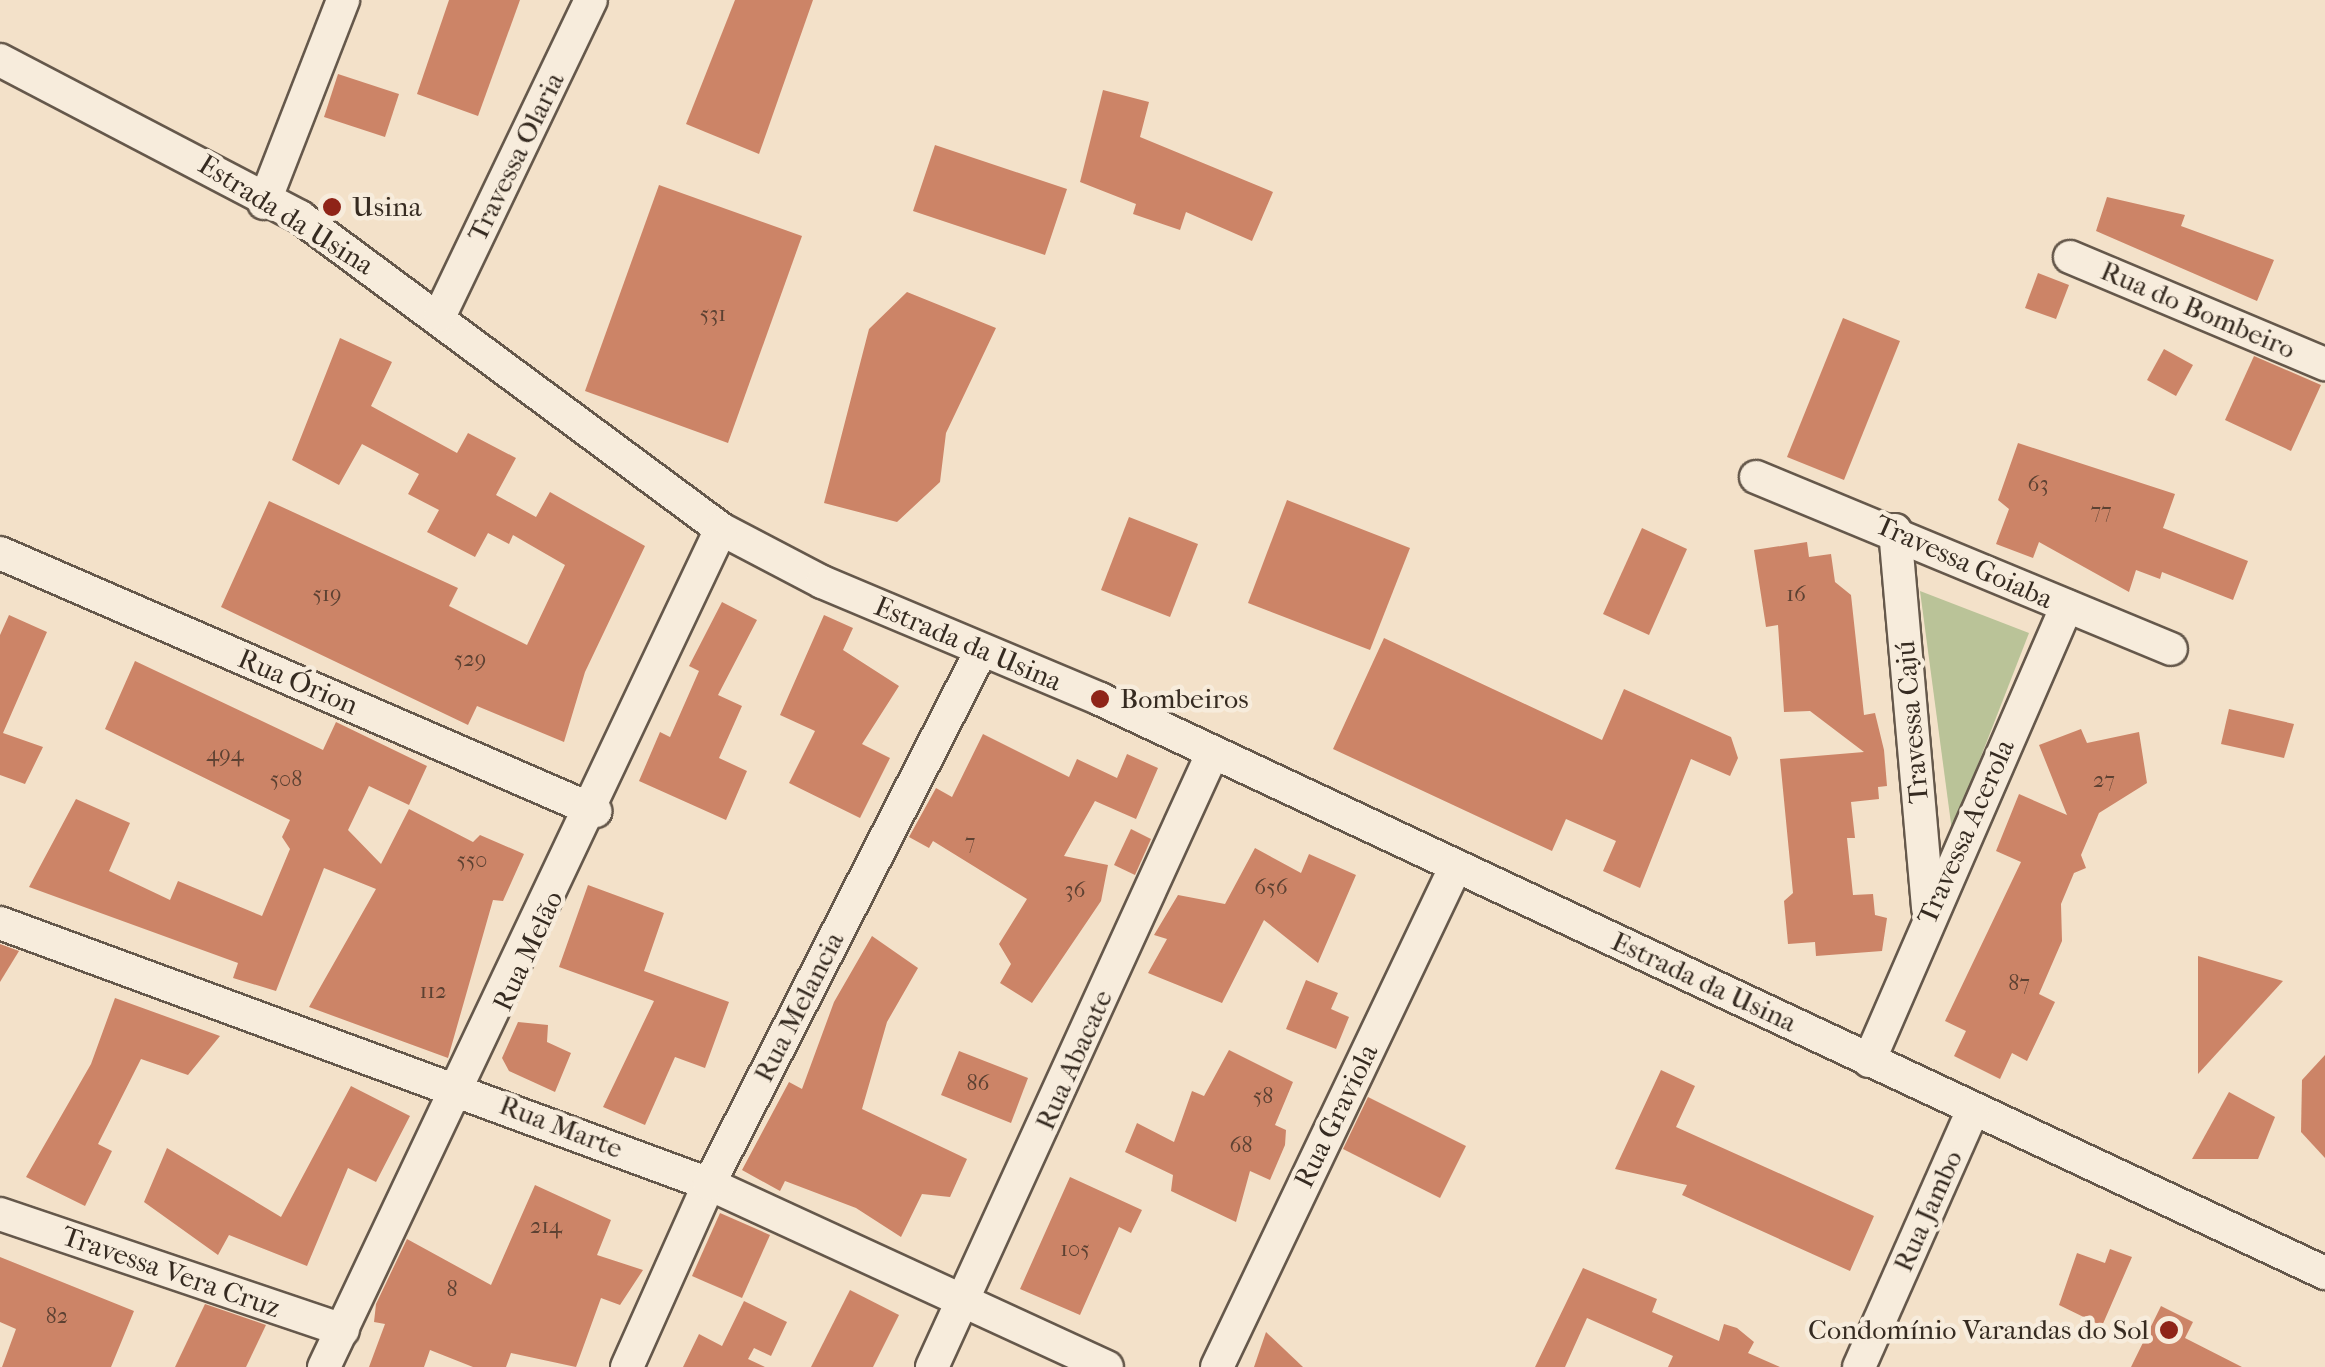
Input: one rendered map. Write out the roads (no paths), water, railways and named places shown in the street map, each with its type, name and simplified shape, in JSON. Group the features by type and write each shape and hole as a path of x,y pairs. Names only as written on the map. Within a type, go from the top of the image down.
{"street":[{"path":"264,203 342,0"},
{"name":"Travessa Olaria","path":"440,314 591,0"},
{"name":"Estrada da Usina","path":"0,60 183,150 264,203 300,217 440,314 722,529 981,651 1214,752 2325,1273"},
{"name":"Rua do Bombeiro","path":"2070,257 2325,364"},
{"name":"Travessa Goiaba","path":"1756,477 1895,530 2171,649"},
{"name":"Rua Melão","path":"324,1367 595,811 722,529"},
{"name":"Travessa Cajú","path":"1895,530 1929,914"},
{"name":"Rua Órion","path":"0,553 595,811"},
{"name":"Travessa Acerola","path":"1869,1060 1929,914 2067,606"},
{"name":"Rua Melancia","path":"627,1367 709,1184 981,651"},
{"name":"Rua Abacate","path":"932,1367 1214,752"},
{"name":"Rua Graviola","path":"1217,1367 1456,866"},
{"name":"Rua Marte","path":"0,923 709,1184 965,1298 1107,1367"},
{"name":"Rua Jambo","path":"1859,1367 1973,1110"},
{"name":"Travessa Vera Cruz","path":"0,1214 343,1330"}],"place":[{"name":"Usina","path":"332,207"},
{"name":"Bombeiros","path":"1100,699"},
{"name":"Condomínio Varandas do Sol","path":"2169,1330"}]}
